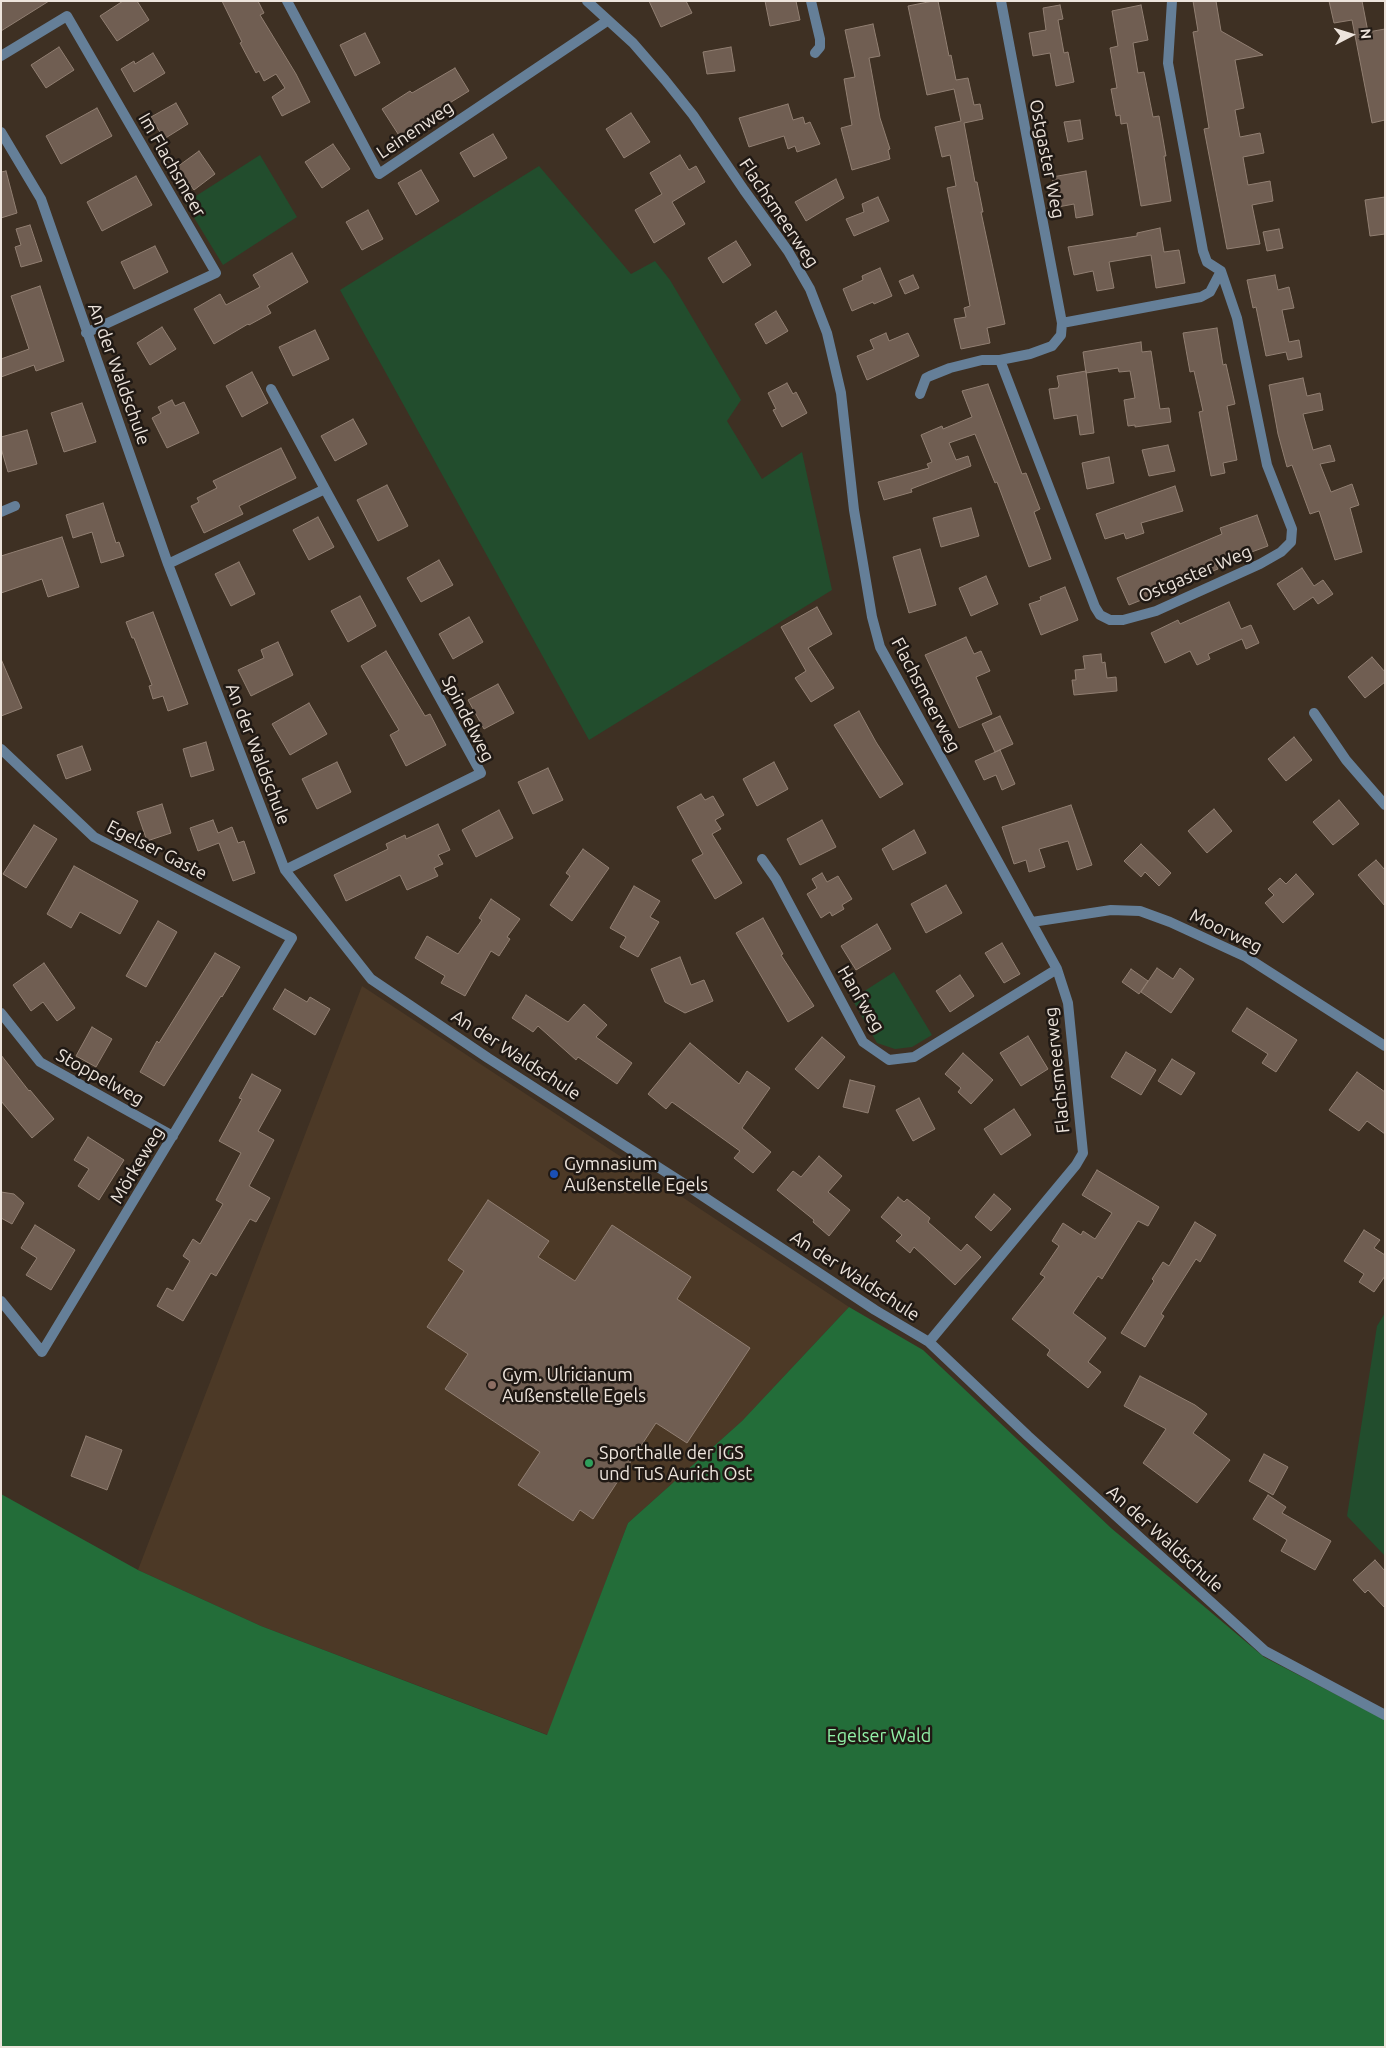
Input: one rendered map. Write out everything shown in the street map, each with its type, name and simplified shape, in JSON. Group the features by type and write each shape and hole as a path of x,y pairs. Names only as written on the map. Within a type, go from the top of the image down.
{"street":[{"name":"Leinenweg","path":"287,1 379,174 607,21"},
{"name":"Flachsmeerweg","path":"587,1 633,43 693,115 788,251 810,289 828,333 841,393 854,510 872,617 880,647 1057,969 1068,1003 1083,1153 1076,1165 929,1342"},
{"path":"811,1 820,38 820,47 815,53"},
{"name":"Ostgaster Weg","path":"1001,1 1062,323"},
{"name":"Ostgaster Weg","path":"1000,360 1095,607 1100,615 1110,620 1123,620 1156,611 1260,564 1281,552 1290,542 1292,529 1267,465 1237,318 1221,272 1208,262 1203,251 1168,63 1172,1"},
{"name":"Im Flachsmeer","path":"1,56 66,16 216,273 86,333"},
{"name":"An der Waldschule","path":"1,132 41,199 86,333 168,564 284,870 371,979 488,1058 686,1185 875,1310 929,1342 1028,1436 1265,1651 1385,1715"},
{"path":"920,394 926,378 950,368 982,360 1000,360 1030,354 1052,346 1061,335 1062,323 1201,297 1210,292 1221,272"},
{"name":"Spindelweg","path":"271,390 481,773 284,870"},
{"path":"168,564 325,489"},
{"path":"1,512 15,506"},
{"path":"1314,713 1346,760 1385,805"},
{"name":"Egelser Gaste","path":"1,749 94,837 292,938"},
{"name":"Hanfweg","path":"762,859 776,879 864,1042 889,1060 914,1057 1057,969"},
{"name":"Moorweg","path":"1032,922 1111,910 1140,911 1170,922 1246,957 1385,1046"},
{"name":"Mörkeweg","path":"1,1301 42,1352 292,938"},
{"name":"Stoppelweg","path":"1,1013 40,1062 173,1136"}],"shaded area":[{"name":"Gym. Ulricianum Außenstelle Egels","path":"362,986 849,1307 742,1421 628,1523 548,1735 261,1626 138,1570"}],"green space":[{"path":"260,155 297,217 223,265 185,203"},
{"path":"539,166 631,274 655,261 670,280 741,400 727,421 762,479 802,452 832,590 589,740 340,290"},
{"path":"894,972 932,1035 912,1047 895,1049 877,1043 852,999"},
{"name":"Egelser Wald","path":"849,1307 923,1350 1111,1528 1264,1657 1385,1720 1385,2047 1,2047 1,1494 138,1570 261,1626 547,1735 628,1523 742,1421"},
{"path":"1385,1313 1385,1556 1347,1516 1377,1326"}],"building":[{"path":"1,1 49,1 1,31"},
{"path":"123,1 137,1 149,20 117,41 100,16"},
{"path":"222,1 258,1 264,13 260,15 296,74 310,102 282,116 272,97 285,88 276,74 264,81 259,71 256,73 240,43 242,42"},
{"path":"649,1 686,1 692,13 661,27"},
{"path":"765,1 796,1 800,20 770,26"},
{"path":"938,1 956,80 968,78 974,105 980,104 983,119 964,123 1005,324 987,328 990,343 961,349 954,319 966,317 964,308 970,306 947,188 956,186 950,155 942,157 935,127 961,121 954,89 927,95 908,6"},
{"path":"1193,1 1216,1 1221,31 1263,55 1235,60 1244,108 1235,110 1240,137 1260,133 1264,153 1243,157 1248,185 1270,181 1273,201 1252,205 1260,244 1227,249 1204,129 1209,128 1193,32 1198,31"},
{"path":"1329,1 1362,1 1368,32 1385,29 1385,120 1372,123 1352,20 1334,23"},
{"path":"1060,5 1063,19 1058,20 1064,53 1068,52 1074,82 1056,86 1050,53 1033,56 1029,33 1046,30 1043,8"},
{"path":"1141,5 1148,40 1133,43 1138,73 1144,72 1153,117 1159,116 1171,201 1141,206 1127,123 1121,124 1120,115 1116,116 1111,89 1117,88 1110,48 1118,46 1112,11"},
{"path":"873,24 880,56 869,58 880,118 890,149 888,150 890,159 852,170 841,128 852,125 844,79 855,77 845,30"},
{"path":"365,33 380,63 355,76 340,45"},
{"path":"59,47 74,70 46,88 31,65"},
{"path":"731,47 735,71 707,74 703,52"},
{"path":"153,53 165,73 134,92 121,69 134,61 135,64"},
{"path":"455,68 469,91 427,117 428,119 400,137 382,109 410,91 412,93"},
{"path":"176,103 188,124 164,139 151,117"},
{"path":"788,104 793,120 803,117 805,124 810,122 820,144 797,152 795,146 788,149 784,136 749,147 739,118"},
{"path":"97,108 112,136 61,164 46,136"},
{"path":"631,113 650,142 624,158 606,129"},
{"path":"1080,120 1083,139 1068,142 1064,122"},
{"path":"493,134 507,158 474,177 460,153"},
{"path":"333,144 350,169 322,188 305,162"},
{"path":"199,151 215,174 194,190 177,167"},
{"path":"680,155 689,170 696,166 705,182 672,202 685,224 654,243 635,210 662,194 650,173"},
{"path":"421,170 439,201 416,215 398,183"},
{"path":"6,171 17,213 1,218 1,172"},
{"path":"1086,171 1093,215 1076,218 1074,204 1058,207 1052,177"},
{"path":"136,176 152,205 102,231 87,202"},
{"path":"836,179 844,198 806,221 795,202"},
{"path":"878,197 889,221 854,236 846,219 864,212 862,204"},
{"path":"1385,197 1385,234 1370,236 1365,200"},
{"path":"368,210 383,239 362,250 346,222"},
{"path":"30,225 42,261 21,267 15,247 21,245 16,229"},
{"path":"1160,228 1164,252 1179,250 1185,283 1156,288 1151,255 1109,262 1114,288 1097,291 1093,271 1074,275 1068,247 1137,236 1137,233"},
{"path":"1279,229 1283,248 1267,251 1263,232"},
{"path":"736,241 751,265 723,283 708,258"},
{"path":"155,246 168,272 134,289 121,262"},
{"path":"292,253 308,282 267,306 271,313 214,344 194,309 220,294 226,305 260,287 253,275"},
{"path":"880,268 892,296 852,311 843,289 863,280 862,276"},
{"path":"913,275 919,288 905,294 899,281"},
{"path":"1275,275 1278,290 1289,287 1294,308 1282,310 1289,342 1299,340 1302,357 1288,360 1286,352 1266,356 1256,307 1253,308 1247,280"},
{"path":"40,286 64,361 36,371 34,365 1,377 1,359 29,349 11,296"},
{"path":"776,311 788,331 766,344 755,324"},
{"path":"162,327 176,349 150,365 137,343"},
{"path":"1217,328 1223,365 1226,364 1235,404 1227,406 1237,460 1223,463 1225,473 1211,476 1199,412 1203,411 1194,371 1190,372 1183,333"},
{"path":"315,330 329,359 293,376 279,347"},
{"path":"886,333 889,341 908,333 919,356 867,380 857,356 874,349 870,340"},
{"path":"1141,342 1142,352 1151,351 1160,409 1169,408 1171,422 1135,427 1135,425 1128,426 1124,400 1135,398 1130,371 1119,372 1118,368 1086,373 1083,352"},
{"path":"1086,371 1094,433 1080,435 1077,415 1054,419 1049,389 1058,388 1057,376"},
{"path":"252,372 268,403 242,417 226,386"},
{"path":"1303,378 1307,396 1320,393 1323,410 1303,414 1313,450 1330,445 1335,461 1320,464 1331,492 1352,484 1359,505 1350,508 1362,552 1335,560 1319,511 1310,514 1292,465 1287,467 1278,434 1269,385"},
{"path":"787,383 793,394 796,392 807,413 782,427 773,410 776,409 768,393"},
{"path":"988,384 1022,474 1026,473 1040,509 1034,512 1051,559 1029,567 997,482 995,483 975,434 949,443 956,460 968,456 971,466 911,489 912,492 884,500 878,482 929,468 927,464 932,462 921,435 942,426 943,429 972,417 962,391"},
{"path":"172,400 175,406 184,402 199,433 167,448 152,418 161,413 158,407"},
{"path":"82,403 96,442 64,452 51,413"},
{"path":"353,419 367,444 335,461 321,436"},
{"path":"27,430 37,464 8,472 1,448 1,437"},
{"path":"1168,445 1175,471 1149,476 1142,450"},
{"path":"281,448 296,478 239,506 243,514 204,533 191,506 199,502 197,498 217,488 213,481"},
{"path":"1109,457 1114,483 1087,489 1082,463"},
{"path":"387,485 408,526 378,541 357,500"},
{"path":"1175,486 1183,511 1141,523 1144,533 1126,539 1124,533 1105,539 1096,514"},
{"path":"103,503 116,543 119,542 124,556 101,563 92,532 73,538 66,515"},
{"path":"971,508 979,536 941,547 933,518"},
{"path":"1257,515 1268,546 1216,565 1218,569 1129,605 1117,578 1222,534 1220,528"},
{"path":"318,517 334,547 309,560 293,530"},
{"path":"62,537 79,587 48,597 42,579 1,593 1,556"},
{"path":"920,549 936,605 909,613 893,557"},
{"path":"439,560 453,585 421,602 407,578"},
{"path":"239,562 255,594 231,606 215,574"},
{"path":"1302,568 1314,586 1323,580 1333,594 1318,604 1313,597 1294,610 1277,584"},
{"path":"986,576 998,604 971,616 959,588"},
{"path":"1065,587 1078,620 1041,635 1029,604 1041,600 1040,597"},
{"path":"360,596 376,626 348,642 331,611"},
{"path":"1229,602 1241,629 1251,625 1259,643 1246,649 1242,639 1208,654 1210,659 1197,665 1190,651 1165,663 1151,633 1178,620 1180,624"},
{"path":"817,607 832,634 808,648 834,688 811,702 795,678 806,671 781,627"},
{"path":"153,612 188,704 168,711 163,696 153,699 149,686 152,685 126,622"},
{"path":"469,617 483,642 453,659 439,634"},
{"path":"966,637 974,654 981,651 990,671 976,677 992,714 959,728 925,655"},
{"path":"278,642 293,675 251,696 238,670 264,658 261,650"},
{"path":"386,651 425,716 430,714 446,745 406,766 390,735 399,730 361,666"},
{"path":"1101,654 1102,663 1105,662 1107,678 1116,677 1117,691 1074,695 1072,680 1076,680 1075,670 1085,669 1083,656"},
{"path":"1372,657 1385,672 1385,682 1365,698 1348,677"},
{"path":"1,659 22,708 1,716"},
{"path":"498,684 514,713 484,729 468,700"},
{"path":"309,703 327,734 290,755 272,724"},
{"path":"859,711 903,784 880,798 834,725"},
{"path":"1000,716 1013,744 995,752 982,724"},
{"path":"1294,737 1312,760 1286,781 1268,759"},
{"path":"206,742 214,770 191,777 183,749"},
{"path":"82,746 91,770 66,779 57,755"},
{"path":"1000,750 1015,784 1002,790 996,775 984,780 975,761"},
{"path":"337,762 351,792 317,809 302,779"},
{"path":"774,762 788,789 757,806 743,779"},
{"path":"548,768 563,800 533,814 518,782"},
{"path":"701,794 705,800 713,796 724,815 715,820 721,829 712,834 742,883 715,899 692,860 703,854 677,807"},
{"path":"1339,800 1359,824 1333,845 1313,822"},
{"path":"162,804 171,833 147,841 137,812"},
{"path":"1071,805 1092,865 1077,870 1068,841 1039,849 1045,867 1029,872 1026,860 1014,864 1002,827"},
{"path":"1214,809 1232,831 1207,853 1188,831"},
{"path":"499,810 513,838 476,857 462,830"},
{"path":"213,820 218,833 232,827 238,843 244,841 255,873 233,881 219,843 198,851 190,828"},
{"path":"822,820 836,847 800,865 787,839"},
{"path":"438,824 450,850 438,855 443,864 434,868 438,876 407,890 400,875 346,901 334,875 388,849 386,844 405,835 406,839"},
{"path":"34,825 57,839 26,888 3,874"},
{"path":"914,830 926,853 893,870 882,849"},
{"path":"1141,844 1171,873 1159,886 1145,872 1141,877 1124,861"},
{"path":"583,849 609,868 572,921 550,905 570,876 566,873"},
{"path":"1376,860 1385,870 1385,906 1358,875"},
{"path":"74,866 138,901 120,934 80,912 71,928 47,914"},
{"path":"822,873 827,882 838,876 852,899 842,905 844,909 832,916 830,912 821,918 807,894 817,888 812,879"},
{"path":"1296,874 1314,894 1283,923 1265,903 1274,895 1268,889 1280,878 1286,884"},
{"path":"946,885 962,913 926,933 911,904"},
{"path":"634,886 660,901 650,917 659,922 638,957 620,947 626,937 610,928"},
{"path":"491,899 520,919 507,937 510,939 499,956 491,951 465,996 441,983 445,976 415,958 427,936 458,954 482,920 479,918"},
{"path":"763,918 783,954 781,955 814,1006 788,1022 736,933"},
{"path":"158,921 177,932 146,987 126,976"},
{"path":"877,924 891,949 856,970 841,946"},
{"path":"1002,943 1020,974 1004,983 985,953"},
{"path":"215,953 240,967 164,1086 140,1072 157,1041 159,1043"},
{"path":"680,957 691,985 704,980 713,1001 685,1013 665,1002 651,969"},
{"path":"44,963 75,1008 57,1021 43,1002 31,1011 13,985"},
{"path":"1157,968 1173,979 1180,968 1194,979 1171,1013 1141,992"},
{"path":"1131,969 1148,981 1139,994 1122,982"},
{"path":"960,975 974,996 950,1012 936,991"},
{"path":"285,989 307,1002 310,997 330,1009 315,1035 273,1009"},
{"path":"526,995 568,1022 584,1004 607,1025 596,1037 632,1063 617,1084 578,1057 576,1060 538,1026 533,1032 512,1018"},
{"path":"1247,1008 1297,1040 1276,1072 1262,1063 1268,1054 1232,1031"},
{"path":"92,1027 112,1039 96,1067 76,1056"},
{"path":"1028,1036 1048,1069 1021,1086 1000,1053"},
{"path":"822,1037 845,1057 818,1089 795,1069"},
{"path":"690,1043 739,1084 747,1071 770,1088 742,1128 771,1152 753,1173 734,1158 740,1151 672,1102 666,1109 648,1094"},
{"path":"1126,1052 1156,1070 1141,1095 1111,1077"},
{"path":"963,1053 993,1080 971,1104 958,1092 961,1088 945,1074"},
{"path":"1,1055 54,1119 32,1138 1,1101"},
{"path":"1172,1059 1195,1073 1181,1095 1158,1081"},
{"path":"1357,1072 1385,1092 1385,1134 1367,1121 1359,1131 1329,1110"},
{"path":"252,1074 281,1090 258,1131 274,1140 249,1186 270,1198 256,1222 250,1219 216,1276 211,1273 183,1321 157,1306 167,1288 173,1291 190,1261 183,1256 193,1239 200,1244 223,1204 216,1200 241,1153 219,1141 242,1099 239,1098"},
{"path":"850,1080 875,1086 868,1113 843,1107"},
{"path":"919,1098 935,1129 913,1141 896,1110"},
{"path":"1014,1109 1031,1135 1001,1155 984,1129"},
{"path":"88,1137 124,1160 99,1200 78,1186 89,1169 74,1160"},
{"path":"819,1156 842,1176 828,1192 850,1210 829,1236 813,1222 814,1220 777,1190 793,1171 801,1177"},
{"path":"1097,1170 1159,1207 1148,1226 1138,1221 1102,1279 1098,1276 1073,1313 1106,1338 1088,1362 1101,1372 1088,1388 1047,1355 1050,1350 1012,1319 1045,1277 1040,1274 1059,1246 1052,1241 1063,1223 1081,1235 1083,1231 1095,1239 1112,1213 1082,1195"},
{"path":"1,1192 14,1194 24,1203 12,1224 1,1218"},
{"path":"994,1194 1011,1209 991,1231 975,1217"},
{"path":"898,1197 904,1202 907,1199 930,1218 928,1222 961,1251 967,1244 981,1257 955,1285 914,1247 910,1253 896,1241 902,1235 881,1217"},
{"path":"488,1200 549,1241 538,1257 575,1281 612,1225 691,1277 677,1299 750,1348 687,1443 656,1423 593,1519 580,1510 573,1521 518,1485 540,1452 445,1389 468,1354 427,1327 464,1271 448,1260"},
{"path":"1195,1222 1216,1235 1200,1262 1196,1259 1161,1314 1164,1316 1145,1347 1121,1333 1154,1281 1152,1279 1163,1262 1169,1266"},
{"path":"35,1225 75,1250 51,1290 26,1275 37,1258 21,1248"},
{"path":"1364,1230 1380,1240 1374,1248 1385,1255 1385,1276 1374,1292 1359,1282 1364,1274 1344,1261"},
{"path":"1140,1376 1195,1405 1207,1414 1193,1433 1230,1460 1197,1503 1143,1463 1166,1429 1124,1406"},
{"path":"86,1436 122,1450 107,1490 71,1476"},
{"path":"1264,1454 1288,1467 1273,1495 1249,1481"},
{"path":"1268,1495 1286,1507 1282,1513 1331,1541 1315,1570 1281,1551 1287,1540 1253,1519"},
{"path":"1375,1560 1385,1571 1385,1608 1368,1590 1365,1593 1353,1580"}],"place":[{"name":"Gymnasium Außenstelle Egels","path":"554,1174"},
{"name":"Gym. Ulricianum Außenstelle Egels","path":"492,1385"},
{"name":"Sporthalle der IGS und TuS Aurich Ost","path":"589,1463"}]}
